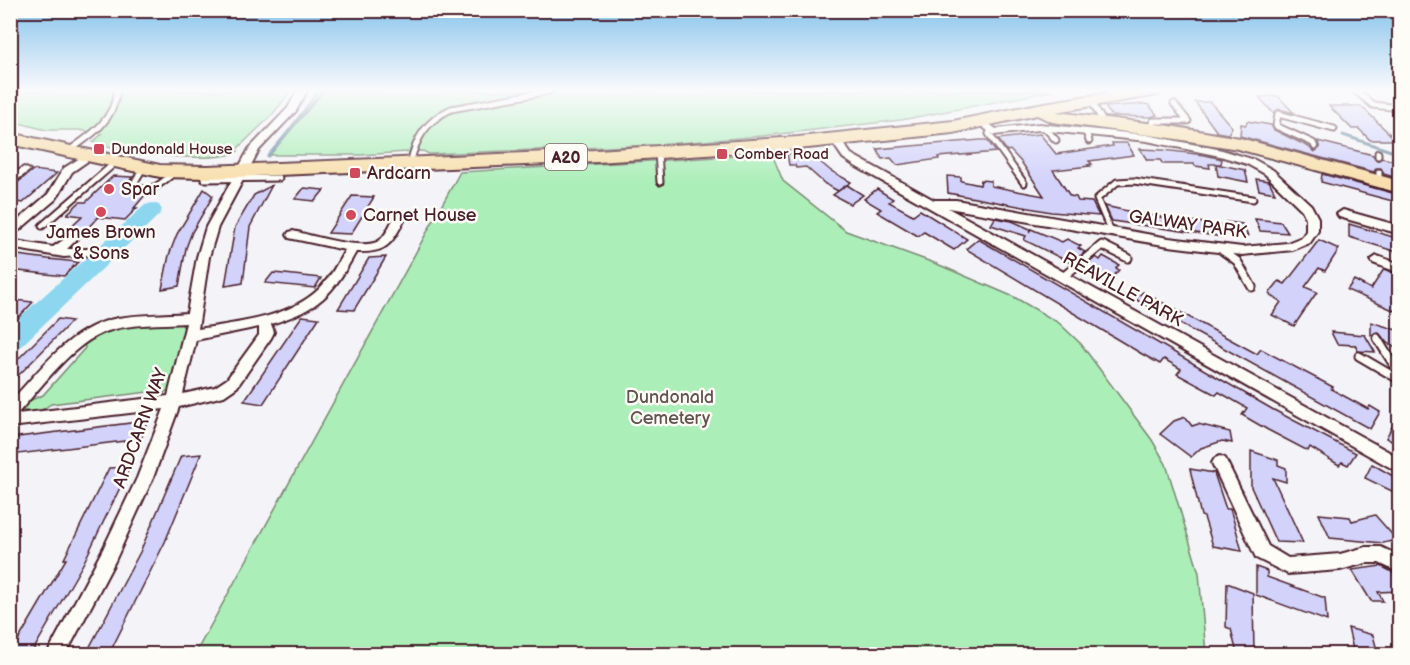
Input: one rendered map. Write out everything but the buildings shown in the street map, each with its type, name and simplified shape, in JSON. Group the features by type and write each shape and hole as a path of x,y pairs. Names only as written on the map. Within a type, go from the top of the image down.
{"highway":[{"name":"A20","path":"914,130 933,122"},
{"name":"A20","path":"10,138 143,168 176,171 244,171 658,152 986,126 995,122"},
{"path":"1072,122 1153,129 1314,156 1379,177 1400,187"},
{"path":"1076,122 1081,123"},
{"name":"A20","path":"112,161 121,158 177,162 244,171"}],"street":[{"name":"ARDCARN WAY","path":"56,654 109,555 136,497 174,402 194,317 203,257 212,227 254,149 280,122"},
{"name":"GALWAY PARK","path":"933,204 956,204 1217,249 1264,251 1289,247 1306,240 1312,231 1312,218 1307,208 1269,172 1251,162 1190,146 1081,123 999,132 986,126"},
{"name":"REAVILLE PARK","path":"836,139 847,156 1400,466"},
{"path":"10,234 52,196 68,170 88,156"},
{"path":"12,180 24,170"},
{"path":"1343,214 1400,230"},
{"path":"293,235 373,249 383,245 399,219"},
{"path":"55,252 72,238"},
{"path":"10,244 55,252 88,252"},
{"path":"190,336 264,322 307,304 324,293 353,247"},
{"path":"1377,260 1400,269"},
{"path":"10,412 77,342 92,331 128,322 194,317"},
{"path":"10,420 174,402 219,392 232,383 264,338 267,332 264,322"},
{"path":"1220,463 1262,552 1274,560 1288,566 1340,562 1366,555 1381,555 1400,565"}],"lane":[{"path":"68,152 94,133 104,122"},
{"path":"410,164 421,130 429,122"},
{"path":"1152,122 1153,129"},
{"path":"1277,122 1276,126 1313,143 1314,156"},
{"path":"1308,122 1334,129"},
{"path":"986,126 989,134 1024,183"},
{"path":"1046,128 1056,140"},
{"path":"658,152 660,182"},
{"path":"42,226 112,161"},
{"path":"204,179 244,171 279,178"},
{"path":"1111,232 1097,198 1121,181 1134,180 1253,199"},
{"path":"1064,276 1102,245 1128,258"},
{"path":"1217,249 1231,254 1239,262 1252,287"},
{"path":"1377,338 1398,369"},
{"path":"1359,356 1400,380"}],"green space":[{"path":"15,122 265,122 236,150 238,151 205,157 176,157 133,152 93,142 102,134 79,130 46,130"},
{"path":"295,122 883,122 656,145 429,154 423,151 360,155 270,155"},
{"name":"Dundonald Cemetery","path":"772,154 783,181 846,231 937,264 1014,297 1059,323 1081,344 1152,440 1166,464 1199,573 1206,654 195,654 460,172"},
{"path":"175,322 181,324 185,329 171,385 160,396 151,400 148,392 51,404 34,412 23,410 24,403 43,395 85,348 84,341 111,327"}],"waterway":[{"path":"268,156 297,122"},
{"path":"1343,135 1400,154"},
{"path":"10,341 152,210"}],"place":[{"name":"Dundonald House","path":"99,149"},
{"name":"Comber Road","path":"722,154"},
{"name":"Ardcarn","path":"355,173"},
{"name":"Spar","path":"109,189"},
{"name":"James Brown & Sons","path":"101,212"},
{"name":"Carnet House","path":"351,215"}]}
